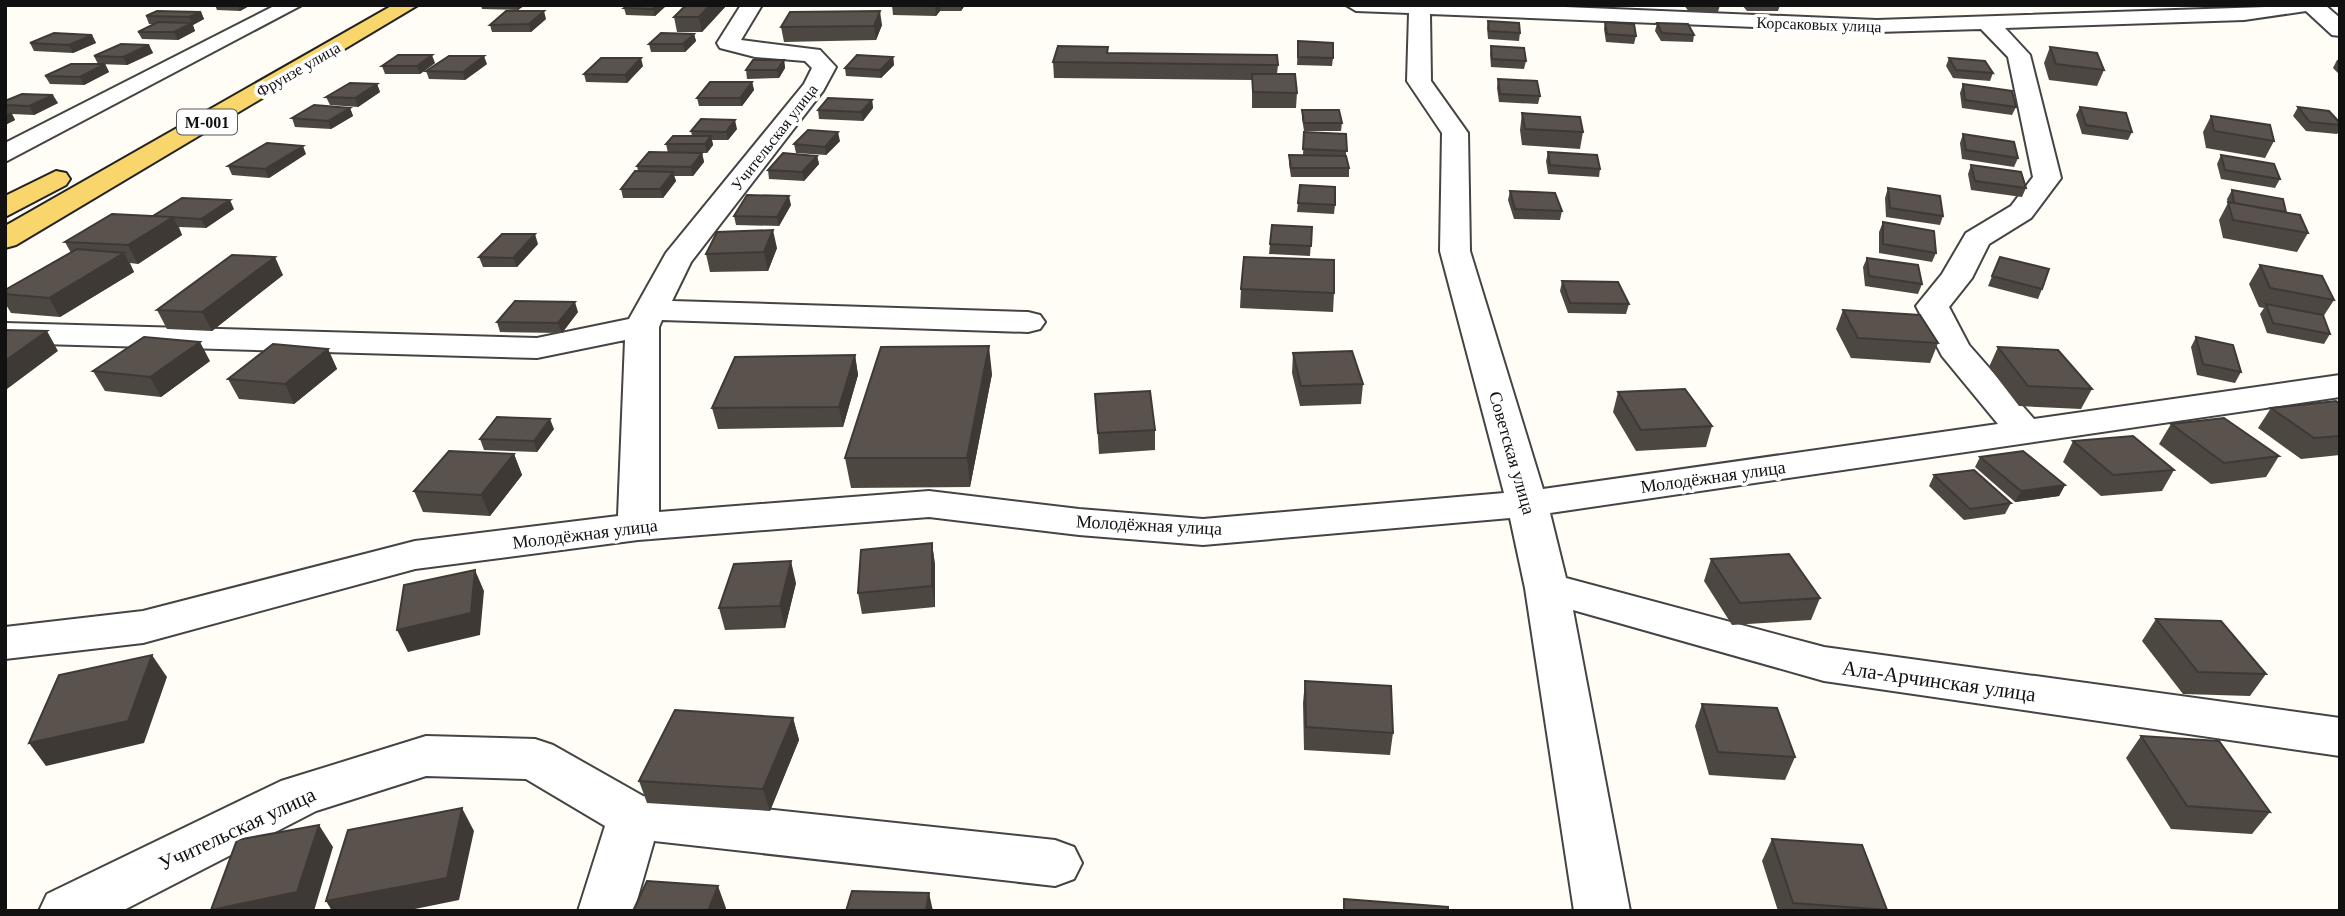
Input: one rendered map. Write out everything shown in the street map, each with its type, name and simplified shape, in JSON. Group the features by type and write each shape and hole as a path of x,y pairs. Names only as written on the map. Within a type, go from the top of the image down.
{"main road":[{"name":"Фрунзе улица","path":"139,133 371,5"},
{"name":"Фрунзе улица","path":"5,239 408,5"},
{"path":"5,208 78,167"}],"street":[{"path":"5,154 292,5"},
{"name":"Учительская улица","path":"638,527 647,318 677,260 815,86 824,68 812,55 755,50 728,43 752,5"},
{"name":"Корсаковых улица","path":"1356,5 1877,26 1989,25 2244,14 2303,5"},
{"path":"2312,5 2340,30"},
{"name":"Советская улица","path":"1420,7 1419,81 1455,133 1455,251 1527,504 1547,588 1602,911"},
{"path":"1989,25 2019,55 2047,178 2021,212 1977,239 1956,278 1932,306 1954,349 2024,431"},
{"path":"5,332 537,348 647,318 1028,322"},
{"name":"Молодёжная улица","path":"5,643 143,627 415,555 638,527 929,504 1079,522 1203,532 1527,504 2340,386"},
{"name":"Ала-Арчинская улица","path":"1547,588 1824,664 2340,737"},
{"name":"Учительская улица","path":"68,911 299,796 426,757 536,759 634,817"},
{"path":"606,911 634,817 1055,863"}],"building":[{"path":"628,5 657,5 653,9 624,8"},
{"path":"686,5 710,5 699,17 674,17"},
{"path":"157,11 201,12 189,17 146,16"},
{"path":"506,11 544,11 529,24 490,25"},
{"path":"880,11 874,26 781,27 790,12"},
{"path":"1488,21 1519,23 1520,33 1489,31"},
{"path":"158,22 192,23 174,32 138,32"},
{"path":"1605,22 1634,24 1636,36 1607,34"},
{"path":"1657,23 1688,24 1694,35 1662,33"},
{"path":"54,33 92,35 69,45 30,43"},
{"path":"661,33 694,34 683,44 649,44"},
{"path":"1298,41 1333,43 1333,58 1298,57"},
{"path":"121,44 149,45 123,57 94,56"},
{"path":"1058,46 1108,47 1107,53 1277,55 1278,65 1053,62"},
{"path":"1491,46 1524,48 1526,61 1492,59"},
{"path":"2050,47 2097,53 2104,70 2056,64"},
{"path":"398,55 432,55 417,66 382,66"},
{"path":"857,55 893,57 880,70 845,68"},
{"path":"449,56 484,56 463,72 426,71"},
{"path":"601,58 641,58 625,75 584,74"},
{"path":"1949,58 1985,61 1993,73 1956,70"},
{"path":"753,60 784,60 777,70 746,70"},
{"path":"71,64 105,64 80,77 45,76"},
{"path":"1252,74 1295,74 1297,93 1253,92"},
{"path":"1498,79 1537,81 1540,96 1500,94"},
{"path":"710,82 752,82 740,98 697,98"},
{"path":"350,83 377,84 355,98 326,97"},
{"path":"1963,84 2012,91 2016,107 1965,100"},
{"path":"22,94 53,95 29,106 5,105 5,101"},
{"path":"828,98 872,100 861,112 818,110"},
{"path":"314,105 350,108 328,121 292,118"},
{"path":"2080,107 2126,113 2132,132 2086,125"},
{"path":"2298,107 2329,111 2340,125 2310,122"},
{"path":"1302,110 1339,110 1342,123 1304,123"},
{"path":"1522,113 1580,117 1583,132 1525,129"},
{"path":"2211,116 2270,125 2274,141 2214,131"},
{"path":"701,119 735,120 726,132 691,131"},
{"path":"808,130 838,132 825,147 794,144"},
{"path":"1304,132 1346,134 1347,151 1303,149"},
{"path":"1963,134 2014,142 2018,158 1966,150"},
{"path":"673,136 711,136 705,144 666,144"},
{"path":"267,143 303,146 265,169 228,166"},
{"path":"649,152 702,153 691,167 637,166"},
{"path":"1548,152 1597,155 1600,169 1550,165"},
{"path":"783,153 817,156 802,172 768,170"},
{"path":"1289,155 1346,156 1349,168 1291,168"},
{"path":"2221,155 2274,164 2280,179 2225,170"},
{"path":"1971,165 2021,172 2026,188 1975,181"},
{"path":"635,171 673,172 660,189 621,189"},
{"path":"1300,185 1335,187 1335,205 1298,203"},
{"path":"1888,188 1940,196 1943,216 1890,208"},
{"path":"2232,190 2283,199 2286,212 2234,203"},
{"path":"1510,191 1555,193 1562,211 1515,209"},
{"path":"747,195 789,196 777,217 734,216"},
{"path":"182,198 230,200 201,219 153,216"},
{"path":"2228,202 2300,215 2308,233 2233,220"},
{"path":"112,214 173,217 128,245 65,242"},
{"path":"1883,222 1934,231 1936,253 1883,244"},
{"path":"1272,225 1312,227 1311,246 1270,244"},
{"path":"773,230 764,252 706,254 717,232"},
{"path":"502,234 535,234 513,258 479,257"},
{"path":"77,249 124,253 49,298 5,294 5,290"},
{"path":"232,255 275,257 202,312 157,310"},
{"path":"1244,257 1334,260 1334,293 1241,289"},
{"path":"2000,257 2049,269 2042,289 1992,276"},
{"path":"1867,258 1918,265 1922,284 1869,276"},
{"path":"2260,265 2322,276 2334,300 2270,288"},
{"path":"1562,281 1618,282 1629,304 1570,303"},
{"path":"515,301 575,302 558,323 497,322"},
{"path":"2266,304 2323,315 2330,334 2273,323"},
{"path":"1843,310 1920,315 1938,343 1858,338"},
{"path":"5,330 47,331 5,361"},
{"path":"144,337 200,342 150,377 93,371"},
{"path":"2196,337 2233,345 2241,372 2203,364"},
{"path":"273,344 328,349 285,384 228,379"},
{"path":"989,346 967,458 845,458 881,347"},
{"path":"1998,347 2058,350 2092,389 2028,386"},
{"path":"1352,351 1363,384 1301,386 1293,353"},
{"path":"855,355 839,407 712,408 735,357"},
{"path":"1685,389 1712,426 1641,430 1618,392"},
{"path":"1150,391 1155,430 1098,433 1095,394"},
{"path":"2336,401 2340,404 2340,436 2314,438 2271,408"},
{"path":"497,417 550,419 534,441 480,439"},
{"path":"2224,418 2279,456 2224,463 2171,424"},
{"path":"2133,436 2174,470 2113,475 2073,441"},
{"path":"449,451 514,454 481,495 414,491"},
{"path":"2023,451 2065,485 2021,491 1980,457"},
{"path":"1974,470 2011,503 1970,509 1934,475"},
{"path":"932,543 932,586 858,593 861,550"},
{"path":"1789,554 1820,598 1740,603 1711,559"},
{"path":"791,561 780,606 719,608 734,564"},
{"path":"475,570 471,613 397,630 404,585"},
{"path":"2156,619 2221,621 2266,674 2198,672"},
{"path":"152,655 128,721 29,743 59,675"},
{"path":"1305,681 1391,686 1393,733 1306,727"},
{"path":"1702,704 1777,708 1795,757 1718,752"},
{"path":"675,710 793,718 763,789 639,781"},
{"path":"2141,736 2219,741 2270,812 2187,806"},
{"path":"462,808 447,878 326,901 348,830"},
{"path":"319,825 297,892 211,910 237,840"},
{"path":"1772,839 1862,845 1887,910 1793,903"},
{"path":"647,881 718,886 708,911 633,911"},
{"path":"852,891 929,893 926,911 846,911"},
{"path":"1344,899 1448,907 1448,911 1344,911"}]}
